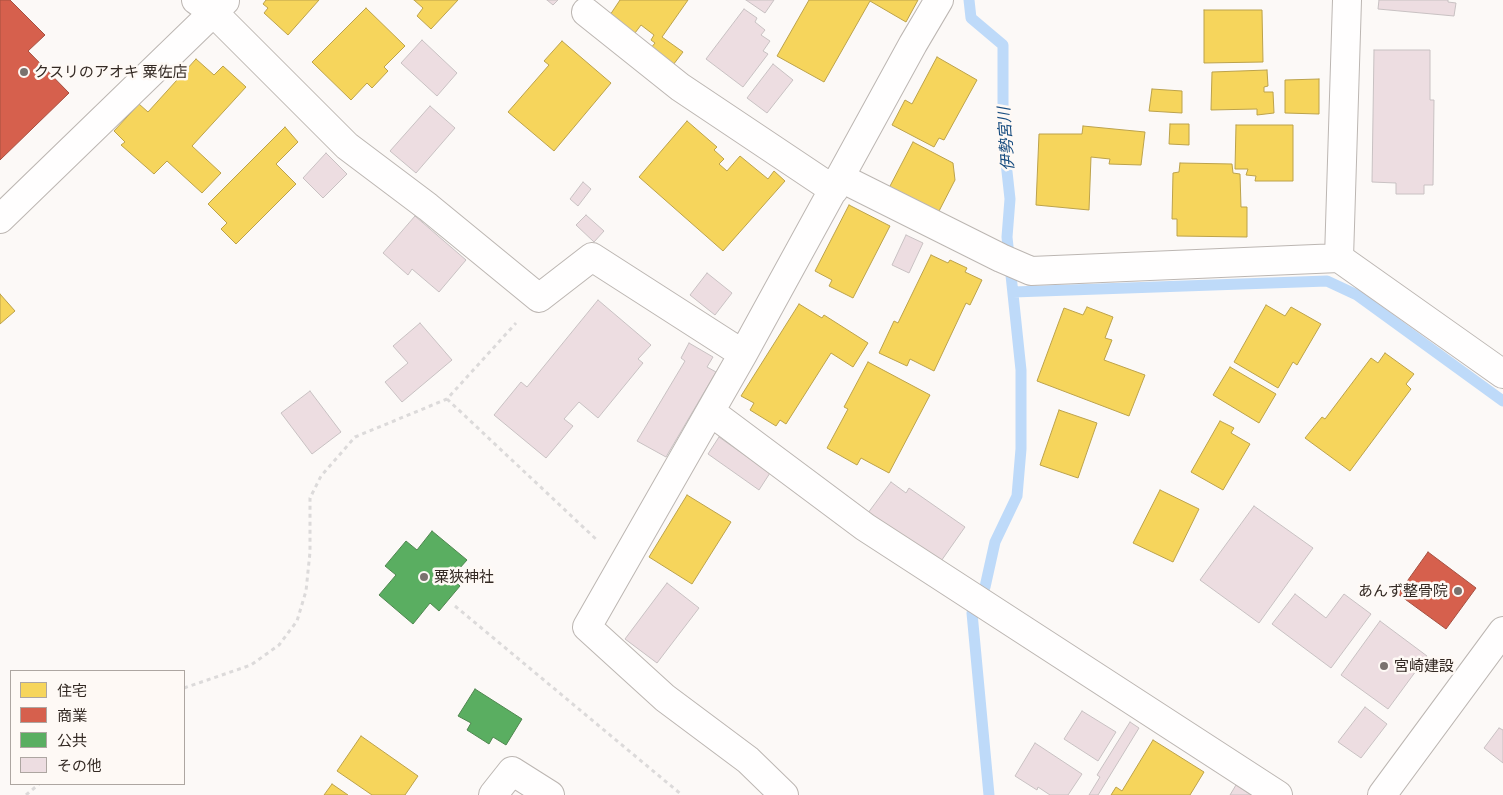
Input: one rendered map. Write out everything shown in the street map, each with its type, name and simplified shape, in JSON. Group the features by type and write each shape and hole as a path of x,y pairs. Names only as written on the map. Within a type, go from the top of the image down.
{"street":[{"path":"784,795 748,760 665,698 587,627 743,354 939,0"},
{"path":"1339,258 1347,0"},
{"path":"0,219 212,4 348,146 428,207 539,298 592,258 743,354"},
{"path":"586,12 680,87 837,184 1031,271 1339,258 1503,374"},
{"path":"710,412 865,527 1278,795"},
{"path":"1382,795 1503,631"},
{"path":"493,795 512,771 550,795"}],"path":[{"path":"185,688 251,665 279,645 297,621 306,591 310,552 310,498 320,476 355,437 447,399 539,298"},
{"path":"447,399 623,564"},
{"path":"455,606 682,795"},
{"path":"26,795 38,785"}],"building: 住宅":[{"path":"266,0 319,0 288,35 264,13 268,8 263,4"},
{"path":"414,0 458,0 431,29 417,16 423,8"},
{"path":"620,0 688,0 662,37 683,52 673,65 650,49 655,43 651,40 654,35 641,25 635,33 610,15"},
{"path":"809,0 918,0 906,22 870,1 824,82 777,56"},
{"path":"366,8 405,46 384,67 388,71 372,88 367,83 351,100 312,62"},
{"path":"1204,10 1262,10 1263,62 1204,63"},
{"path":"562,41 611,83 554,151 508,112 549,65 544,61"},
{"path":"937,57 977,80 944,140 939,138 934,147 892,125 905,100 912,104"},
{"path":"196,59 214,75 223,66 246,87 192,146 221,173 202,193 167,161 154,174 121,145 125,142 114,131 139,104 148,112"},
{"path":"1267,70 1268,86 1264,87 1264,92 1273,92 1274,113 1257,115 1257,109 1211,110 1212,72"},
{"path":"1319,79 1319,114 1285,113 1285,80"},
{"path":"1152,89 1182,91 1182,113 1149,111"},
{"path":"687,121 717,147 714,150 724,159 719,164 727,171 740,156 768,179 774,171 785,181 723,251 639,177"},
{"path":"1170,124 1189,124 1189,145 1169,144"},
{"path":"1236,125 1293,125 1293,181 1255,181 1256,176 1246,175 1248,169 1235,169"},
{"path":"1083,126 1145,132 1141,165 1109,164 1110,159 1091,157 1089,210 1036,205 1039,134 1082,134"},
{"path":"285,127 298,142 276,164 296,184 236,244 221,229 227,223 208,204"},
{"path":"913,142 953,163 955,180 938,213 889,188"},
{"path":"1180,163 1232,164 1233,173 1240,174 1241,207 1247,207 1247,237 1177,236 1177,219 1172,219 1173,173 1179,172"},
{"path":"849,205 890,226 853,298 829,286 832,280 815,271"},
{"path":"931,255 948,263 950,260 967,268 965,272 982,280 970,305 966,303 934,371 910,359 907,366 879,353 894,321 898,323"},
{"path":"0,294 15,311 0,324"},
{"path":"799,304 822,318 824,315 868,343 853,367 831,353 786,424 780,420 776,426 750,410 754,403 741,396"},
{"path":"1266,305 1285,316 1291,307 1321,324 1297,365 1293,362 1278,388 1234,362"},
{"path":"1087,307 1113,317 1105,338 1112,340 1104,360 1145,375 1129,416 1037,381 1064,308 1083,315"},
{"path":"1385,353 1414,374 1406,384 1411,389 1350,471 1305,438 1322,417 1325,419 1371,358 1378,363"},
{"path":"868,362 930,395 889,473 861,458 857,465 827,448 848,409 844,407"},
{"path":"1230,367 1276,394 1259,423 1213,395"},
{"path":"1059,410 1097,423 1078,478 1040,465"},
{"path":"1220,421 1234,428 1231,433 1250,444 1223,490 1191,472"},
{"path":"1160,490 1199,509 1173,562 1133,543"},
{"path":"687,495 731,522 692,584 649,557"},
{"path":"361,736 418,776 405,795 372,795 337,771"},
{"path":"1153,740 1204,772 1190,795 1111,795 1116,787 1122,791"},
{"path":"332,784 348,795 324,795"}],"building: 商業":[{"name":"クスリのアオキ 粟佐店","path":"0,0 10,0 45,35 28,51 69,93 0,160"},
{"path":"1428,552 1476,588 1446,629 1398,594"}],"building: 公共":[{"name":"粟狹神社","path":"432,531 467,560 451,578 460,586 439,611 430,603 413,624 379,595 396,575 385,566 406,541 417,550"},
{"path":"475,689 522,719 506,745 493,737 489,744 467,730 471,723 458,716"}],"building: その他":[{"path":"547,0 558,0 553,5"},
{"path":"746,0 774,0 765,13"},
{"path":"1379,0 1448,0 1448,2 1456,3 1454,16 1378,9"},
{"path":"744,9 757,18 755,22 765,30 761,35 770,41 763,51 768,54 743,87 706,59"},
{"path":"422,40 457,73 437,96 401,63"},
{"path":"1374,50 1430,50 1430,100 1434,100 1433,185 1424,185 1424,194 1396,194 1396,183 1372,182"},
{"path":"773,64 793,80 767,113 747,98"},
{"path":"430,106 455,128 416,173 390,151"},
{"path":"326,153 347,174 323,198 303,178"},
{"path":"583,182 591,189 578,206 570,199"},
{"path":"586,215 604,231 594,242 576,225"},
{"path":"415,216 466,260 439,292 412,269 408,275 383,253"},
{"path":"906,235 923,243 909,273 892,265"},
{"path":"707,273 732,293 715,315 690,295"},
{"path":"598,300 651,345 638,359 643,363 598,418 579,402 564,419 573,426 546,458 494,415 521,382 527,387"},
{"path":"420,323 452,360 402,402 385,382 408,363 393,346"},
{"path":"689,343 713,357 707,367 716,372 666,457 637,441 685,361 681,358"},
{"path":"310,391 341,432 312,454 281,413"},
{"path":"719,437 770,473 759,490 708,454"},
{"path":"891,482 906,493 909,488 965,527 939,564 868,513"},
{"path":"1254,506 1313,548 1259,623 1200,580"},
{"path":"667,583 699,608 657,663 625,639"},
{"path":"1295,594 1326,618 1344,594 1371,614 1331,668 1272,624"},
{"name":"宮崎建設","path":"1380,621 1427,656 1388,709 1341,675"},
{"path":"1365,707 1387,724 1361,758 1338,742"},
{"path":"1082,711 1116,732 1098,761 1064,739"},
{"path":"1130,722 1139,728 1098,795 1089,795 1100,777 1097,775"},
{"path":"1499,728 1503,730 1503,763 1484,748"},
{"path":"1035,743 1082,774 1068,795 1050,795 1038,787 1037,790 1015,776"},
{"path":"1236,785 1251,795 1230,795"}],"waterway":[{"name":"伊勢宮川","path":"969,0 971,18 1003,45 1003,135 1010,199 1007,237 1021,370 1021,449 1017,496 995,542 985,587"},
{"path":"1013,292 1327,281 1357,295 1503,401"},
{"path":"972,613 989,795"}],"place":[{"name":"クスリのアオキ 粟佐店","path":"24,72"},
{"name":"粟狹神社","path":"424,577"},
{"name":"あんず整骨院","path":"1458,591"},
{"name":"宮崎建設","path":"1384,666"}]}
